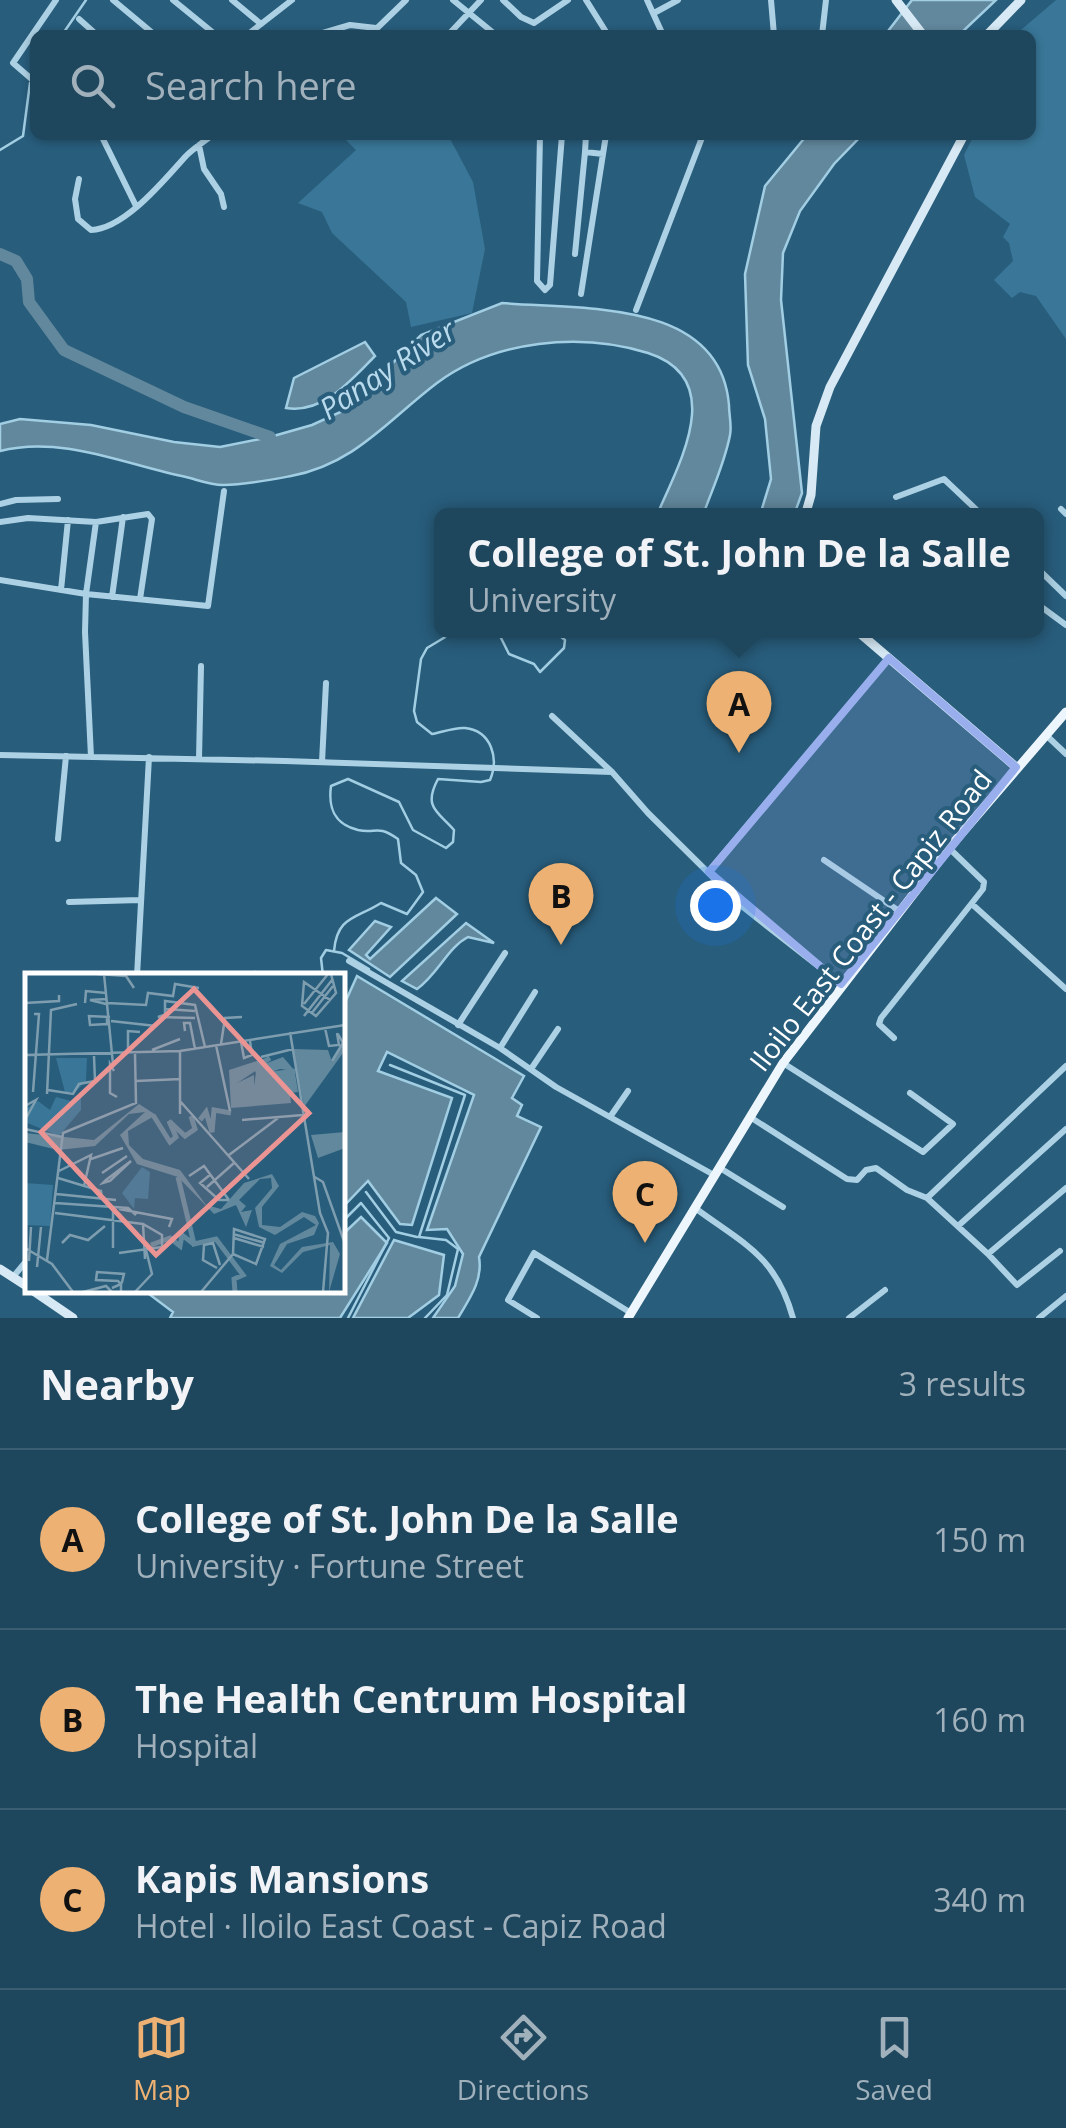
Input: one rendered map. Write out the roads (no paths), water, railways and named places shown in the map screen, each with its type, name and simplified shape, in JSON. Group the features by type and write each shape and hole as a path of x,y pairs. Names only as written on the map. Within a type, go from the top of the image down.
{"main road":[{"path":"992,30 1021,0"},
{"path":"899,3 919,30"},
{"path":"807,508 816,426 830,387 961,140"},
{"path":"865,638 1016,767"},
{"name":"Iloilo East Coast - Capiz Road","path":"629,1316 783,1063 898,911 1066,712"},
{"path":"0,1269 25,1286"},
{"path":"36,1293 74,1318"}],"street":[{"path":"35,30 56,0"},
{"path":"113,0 149,30"},
{"path":"173,0 210,30"},
{"path":"232,0 261,24"},
{"path":"253,30 292,0"},
{"path":"453,0 489,30"},
{"path":"453,30 481,0"},
{"path":"503,0 521,18 534,23 568,0"},
{"path":"586,0 605,30"},
{"path":"647,0 662,30"},
{"path":"654,14 678,0"},
{"path":"772,0 774,30"},
{"path":"823,30 826,0"},
{"path":"374,30 403,1"},
{"path":"79,20 91,30"},
{"path":"333,30 350,25 369,30"},
{"path":"30,37 12,63 30,78"},
{"path":"103,140 136,206"},
{"path":"79,179 75,199 78,219 91,230 103,230 155,192 206,140"},
{"path":"540,140 537,281 544,290 550,285 562,140"},
{"path":"576,254 585,140"},
{"path":"581,294 605,140"},
{"path":"636,310 700,140"},
{"path":"199,145 204,169 221,194 224,207"},
{"path":"584,152 603,154"},
{"path":"578,221 592,223"},
{"path":"896,497 944,479 975,508"},
{"path":"0,580 86,594 208,606 224,491"},
{"path":"0,504 58,499"},
{"path":"0,522 28,518 96,522 148,514 152,519 140,599"},
{"path":"112,596 123,517"},
{"path":"61,590 68,520"},
{"path":"91,756 86,594 96,522"},
{"path":"1044,575 1066,596"},
{"path":"1044,609 1066,625"},
{"path":"709,872 889,658"},
{"path":"200,666 200,758"},
{"path":"322,762 326,683"},
{"path":"552,716 744,908 841,984"},
{"path":"1046,735 1066,754"},
{"path":"0,756 200,758 612,772"},
{"path":"58,838 66,756"},
{"path":"137,973 150,757"},
{"path":"894,1038 879,1024 881,1018 973,906 984,882 949,848"},
{"path":"824,860 898,911"},
{"path":"70,902 140,900"},
{"path":"973,906 1066,989"},
{"path":"458,1025 505,952"},
{"path":"348,960 610,1117 783,1207"},
{"path":"1056,980 1066,970"},
{"path":"500,1048 534,992"},
{"path":"531,1070 558,1028"},
{"path":"783,1063 923,1152 953,1124 910,1093"},
{"path":"927,1198 1065,1069"},
{"path":"610,1117 628,1091"},
{"path":"750,1117 846,1179 857,1180 866,1170 876,1168 907,1190 927,1198 1017,1285 1060,1251"},
{"path":"958,1226 1066,1129"},
{"path":"988,1254 1066,1188"},
{"path":"694,1208 767,1261 786,1292 793,1318"},
{"path":"537,1318 508,1300 534,1253 629,1316"},
{"path":"13,1278 25,1263"},
{"path":"850,1318 885,1290"},
{"path":"1039,1318 1066,1296"}],"water":[{"path":"912,0 996,0 964,30 889,30"},
{"path":"803,140 857,140 800,211 783,253 781,300 802,493 797,508 762,508 771,479 765,419 748,365 745,274 765,186"},
{"name":"Panay River","path":"502,303 607,310 642,316 674,328 701,345 720,370 729,405 730,435 706,508 660,508 691,425 692,402 687,382 673,365 648,353 594,343 539,344 485,357 437,383 370,439 334,462 275,479 218,485 70,449 23,447 0,451 0,424 20,419 91,425 220,447 270,437 345,410 421,335"},
{"path":"365,342 375,356 346,385 312,406 286,408 294,378"},
{"path":"436,898 457,914 390,977 349,950 375,921 391,927 366,955 370,959"},
{"path":"466,923 494,943 468,937 417,989 402,981"},
{"path":"357,976 524,1076 512,1098 522,1105 517,1116 541,1127 479,1257 477,1281 458,1318 433,1318 455,1286 463,1254 447,1229 427,1230 474,1095 387,1052 378,1071 452,1098 412,1225 400,1224 368,1181 345,1205 345,1003"},
{"path":"361,1217 387,1243 340,1318 170,1318 173,1312 148,1293 345,1293 345,1232"},
{"path":"394,1240 444,1255 439,1295 408,1318 353,1318"}],"waterway":[{"path":"65,30 86,0"},
{"path":"0,150 23,136 30,83"},
{"path":"0,254 16,261 27,279 29,302 64,350 184,407 270,437"},
{"path":"334,951 339,931 349,920 381,903 407,914 423,892 416,875 401,863 398,839 381,831 358,830 338,819 332,808 331,786 348,779 399,802 413,830 446,848 453,842 454,830 432,802 438,779 481,782 490,780 493,772 491,747 482,734 461,728 432,734 417,722 414,711 421,659 427,648 444,638"},
{"path":"501,638 509,654 534,664 540,672 564,648 562,638"},
{"path":"323,973 321,958 326,950 342,953 369,969"},
{"path":"390,1065 465,1095 419,1237 446,1240 458,1249 447,1295 425,1318"},
{"path":"366,1192 396,1232 417,1237"},
{"path":"345,1219 361,1203 389,1238 348,1318"}],"place":[{"name":"College of St. John De la Salle","path":"739,753"},
{"name":"The Health Centrum Hospital","path":"561,945"},
{"name":"Kapis Mansions","path":"645,1243"}]}
